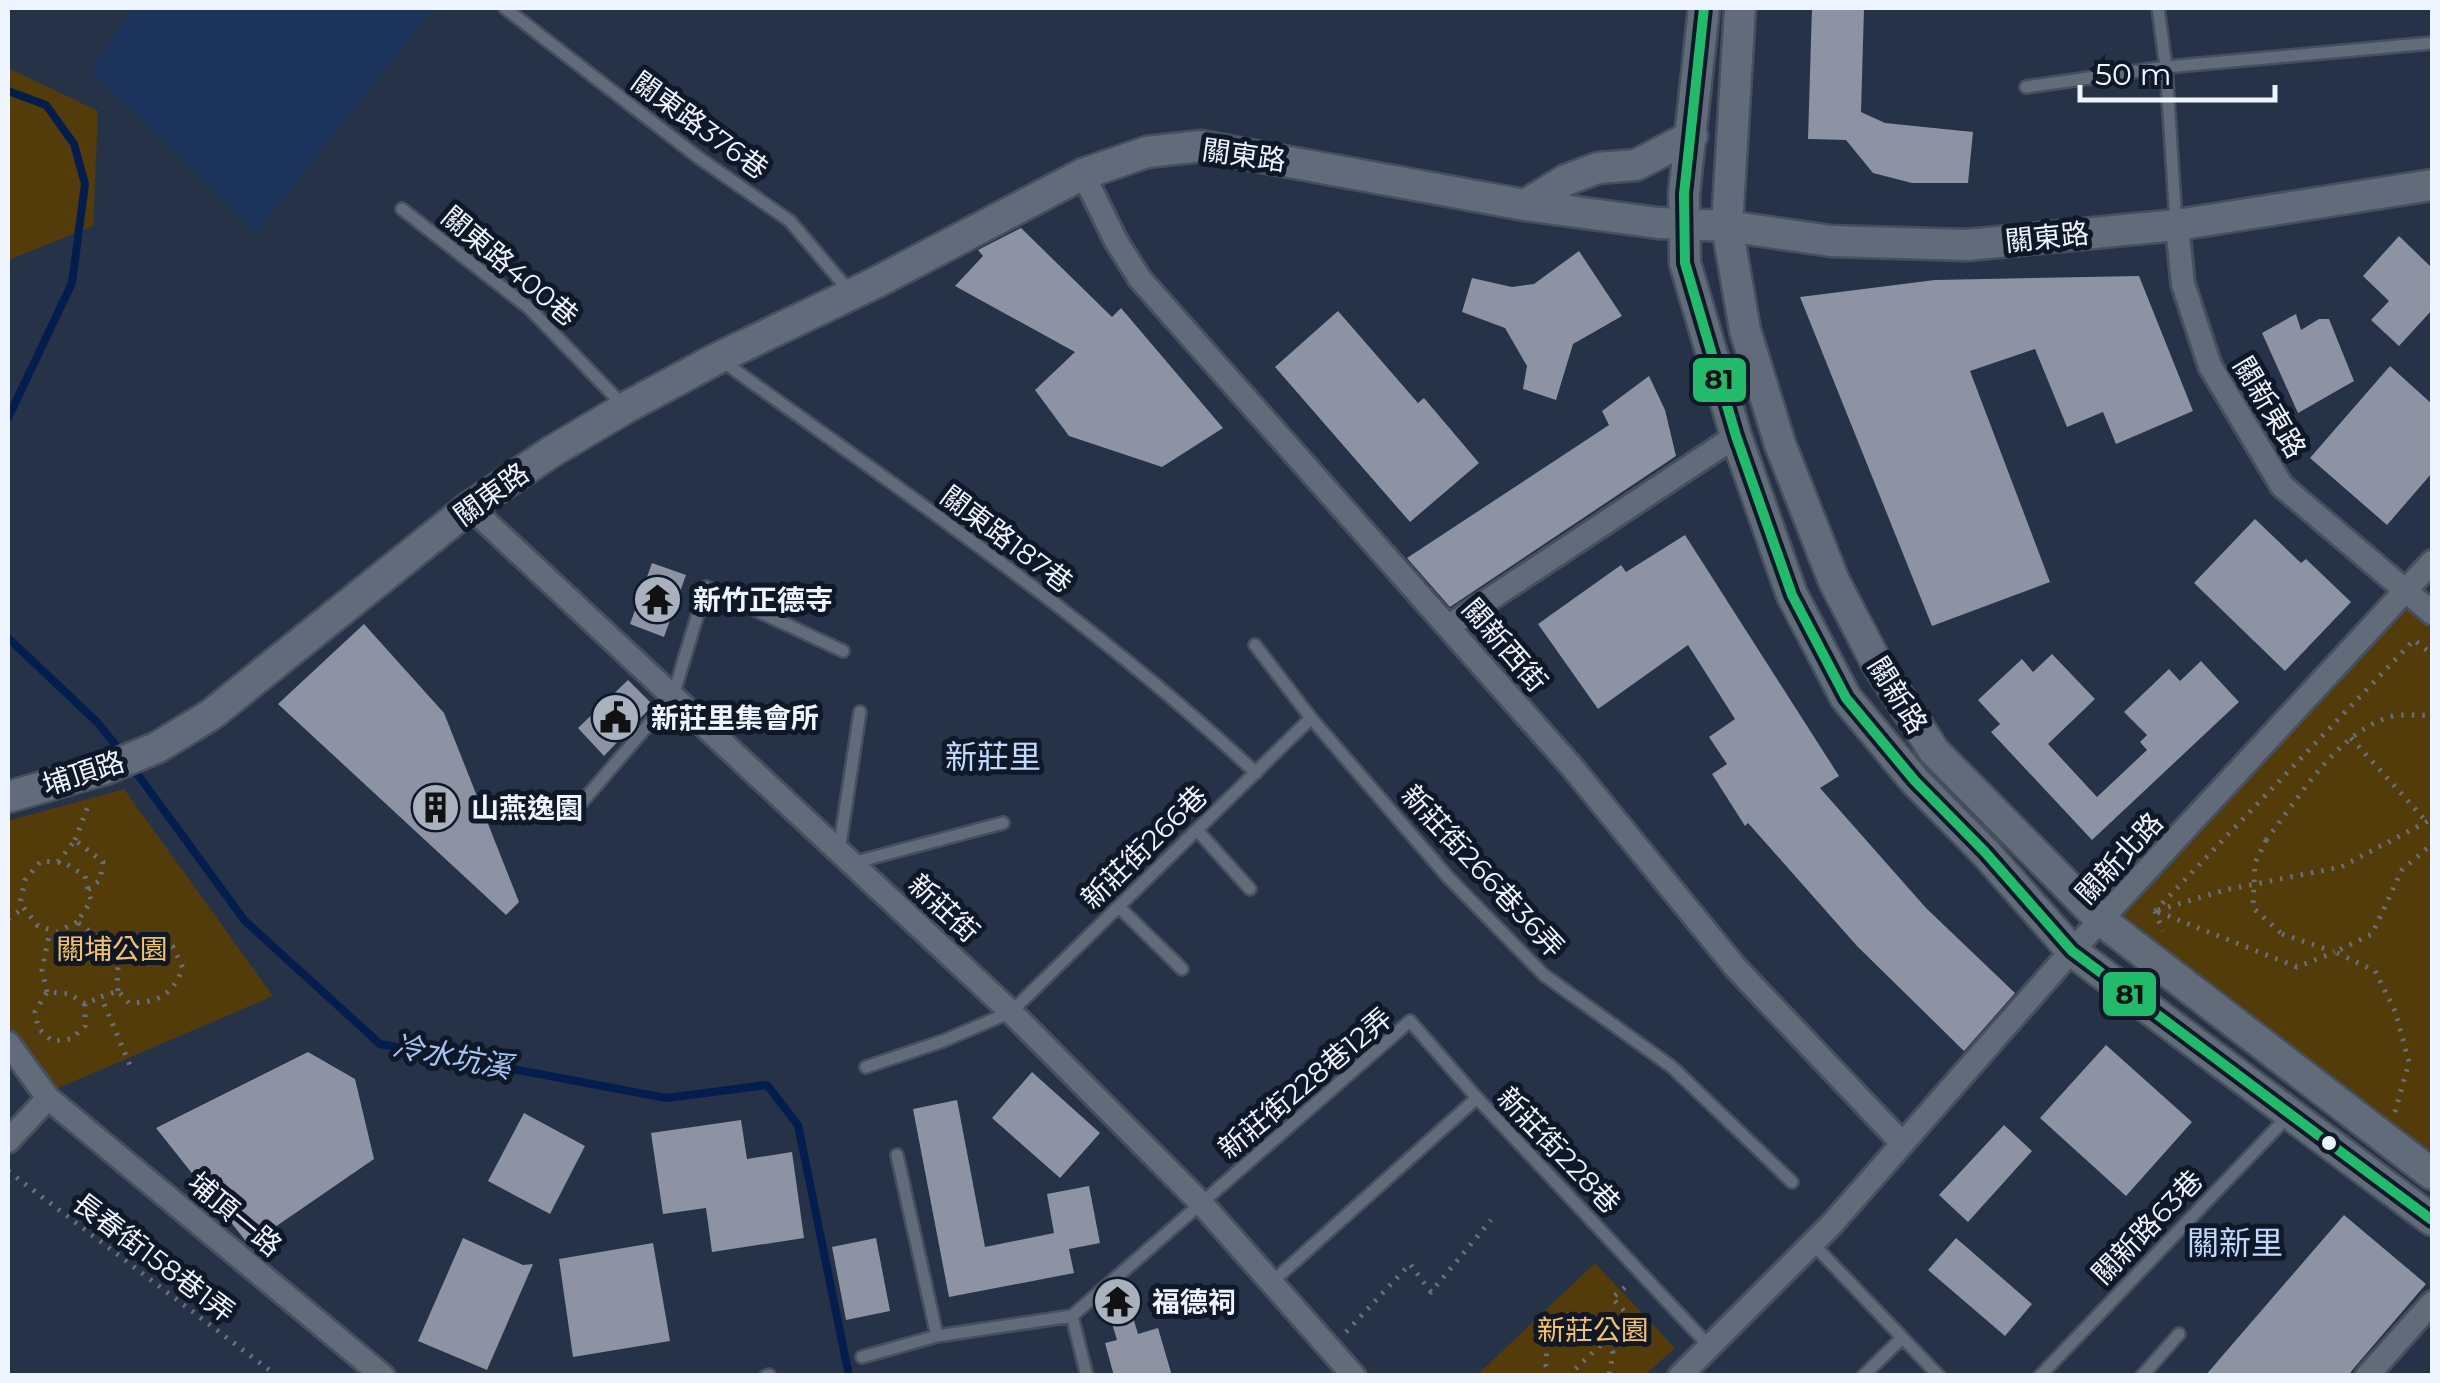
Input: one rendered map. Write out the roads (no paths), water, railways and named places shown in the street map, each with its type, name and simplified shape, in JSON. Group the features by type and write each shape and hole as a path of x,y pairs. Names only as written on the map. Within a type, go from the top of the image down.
{"street":[{"name":"關新路","path":"1704,8 1684,194 1685,263 1736,436 1792,595 1846,698 1915,781 1985,852 2072,951 2432,1220"},
{"name":"關新路","path":"1740,8 1727,226 1745,330 1780,444 1834,581 1876,662 1934,751 2102,921 2432,1174"},
{"path":"1524,204 1566,180 1598,168 1636,165 1692,136"},
{"name":"關東路","path":"158,747 212,714 470,507 551,452 718,358 852,294 1084,174 1147,152 1201,146 1524,204 1685,225 1727,226 1831,241 1967,245 2177,225 2432,185"},
{"name":"關新西街","path":"1084,174 1116,241 1140,279 1572,767 1736,968 1901,1142"},
{"name":"關新東路","path":"2177,225 2183,284 2210,366 2282,486 2432,613"},
{"path":"1449,626 1736,436"},
{"name":"新莊街","path":"470,507 1011,1012 1202,1204 1354,1376"},
{"name":"關新北路","path":"1680,1376 1814,1244 2072,951 2432,562"},
{"name":"埔頂路","path":"8,797 101,779 158,747"},
{"name":"埔頂一路","path":"8,1043 48,1098 383,1376"},
{"path":"8,1141 48,1098"},
{"path":"2367,1376 2432,1303"}],"lane":[{"name":"關東路376巷","path":"505,8 700,158 790,221 852,294"},
{"path":"2158,8 2177,225"},
{"path":"2026,87 2166,66 2432,42"},
{"name":"關東路400巷","path":"402,209 529,308 625,408"},
{"name":"關東路187巷","path":"718,358 1165,689 1256,772"},
{"path":"571,815 673,696 706,587 843,652"},
{"name":"新莊街266巷36弄","path":"1255,645 1311,718 1447,876 1544,976 1672,1067 1792,1182"},
{"path":"860,712 846,858 1003,823"},
{"name":"新莊街266巷","path":"1011,1012 1311,718"},
{"path":"1197,830 1250,889"},
{"path":"1119,906 1182,969"},
{"path":"866,1066 944,1042 1011,1012"},
{"name":"新莊街228巷12弄","path":"1202,1204 1410,1021 1477,1098"},
{"name":"新莊街228巷","path":"1272,1282 1477,1098 1711,1348"},
{"name":"關新路63巷","path":"2040,1376 2290,1114"},
{"path":"897,1155 937,1336"},
{"path":"862,1357 937,1336 1072,1316 1202,1204"},
{"path":"1814,1244 1939,1376"},
{"path":"1072,1316 1086,1376"},
{"path":"2142,1376 2179,1334"},
{"path":"1863,1376 1902,1338"}],"waterway":[{"name":"冷水坑溪","path":"8,91 46,105 74,144 85,184 72,283 8,418"},
{"name":"冷水坑溪","path":"8,638 97,722 122,753"},
{"name":"冷水坑溪","path":"130,764 245,921 380,1044 666,1098 767,1085 798,1125 849,1376"}],"place":[{"name":"新竹正德寺","path":"658,600"},
{"name":"新莊里集會所","path":"616,718"},
{"name":"山燕逸園","path":"436,808"},
{"name":"福德祠","path":"1117,1302"}],"district":[{"name":"新莊里","path":"993,757"},
{"name":"關新里","path":"2235,1243"}],"park label":[{"name":"關埔公園","path":"112,949"},
{"name":"新莊公園","path":"1593,1330"}]}
